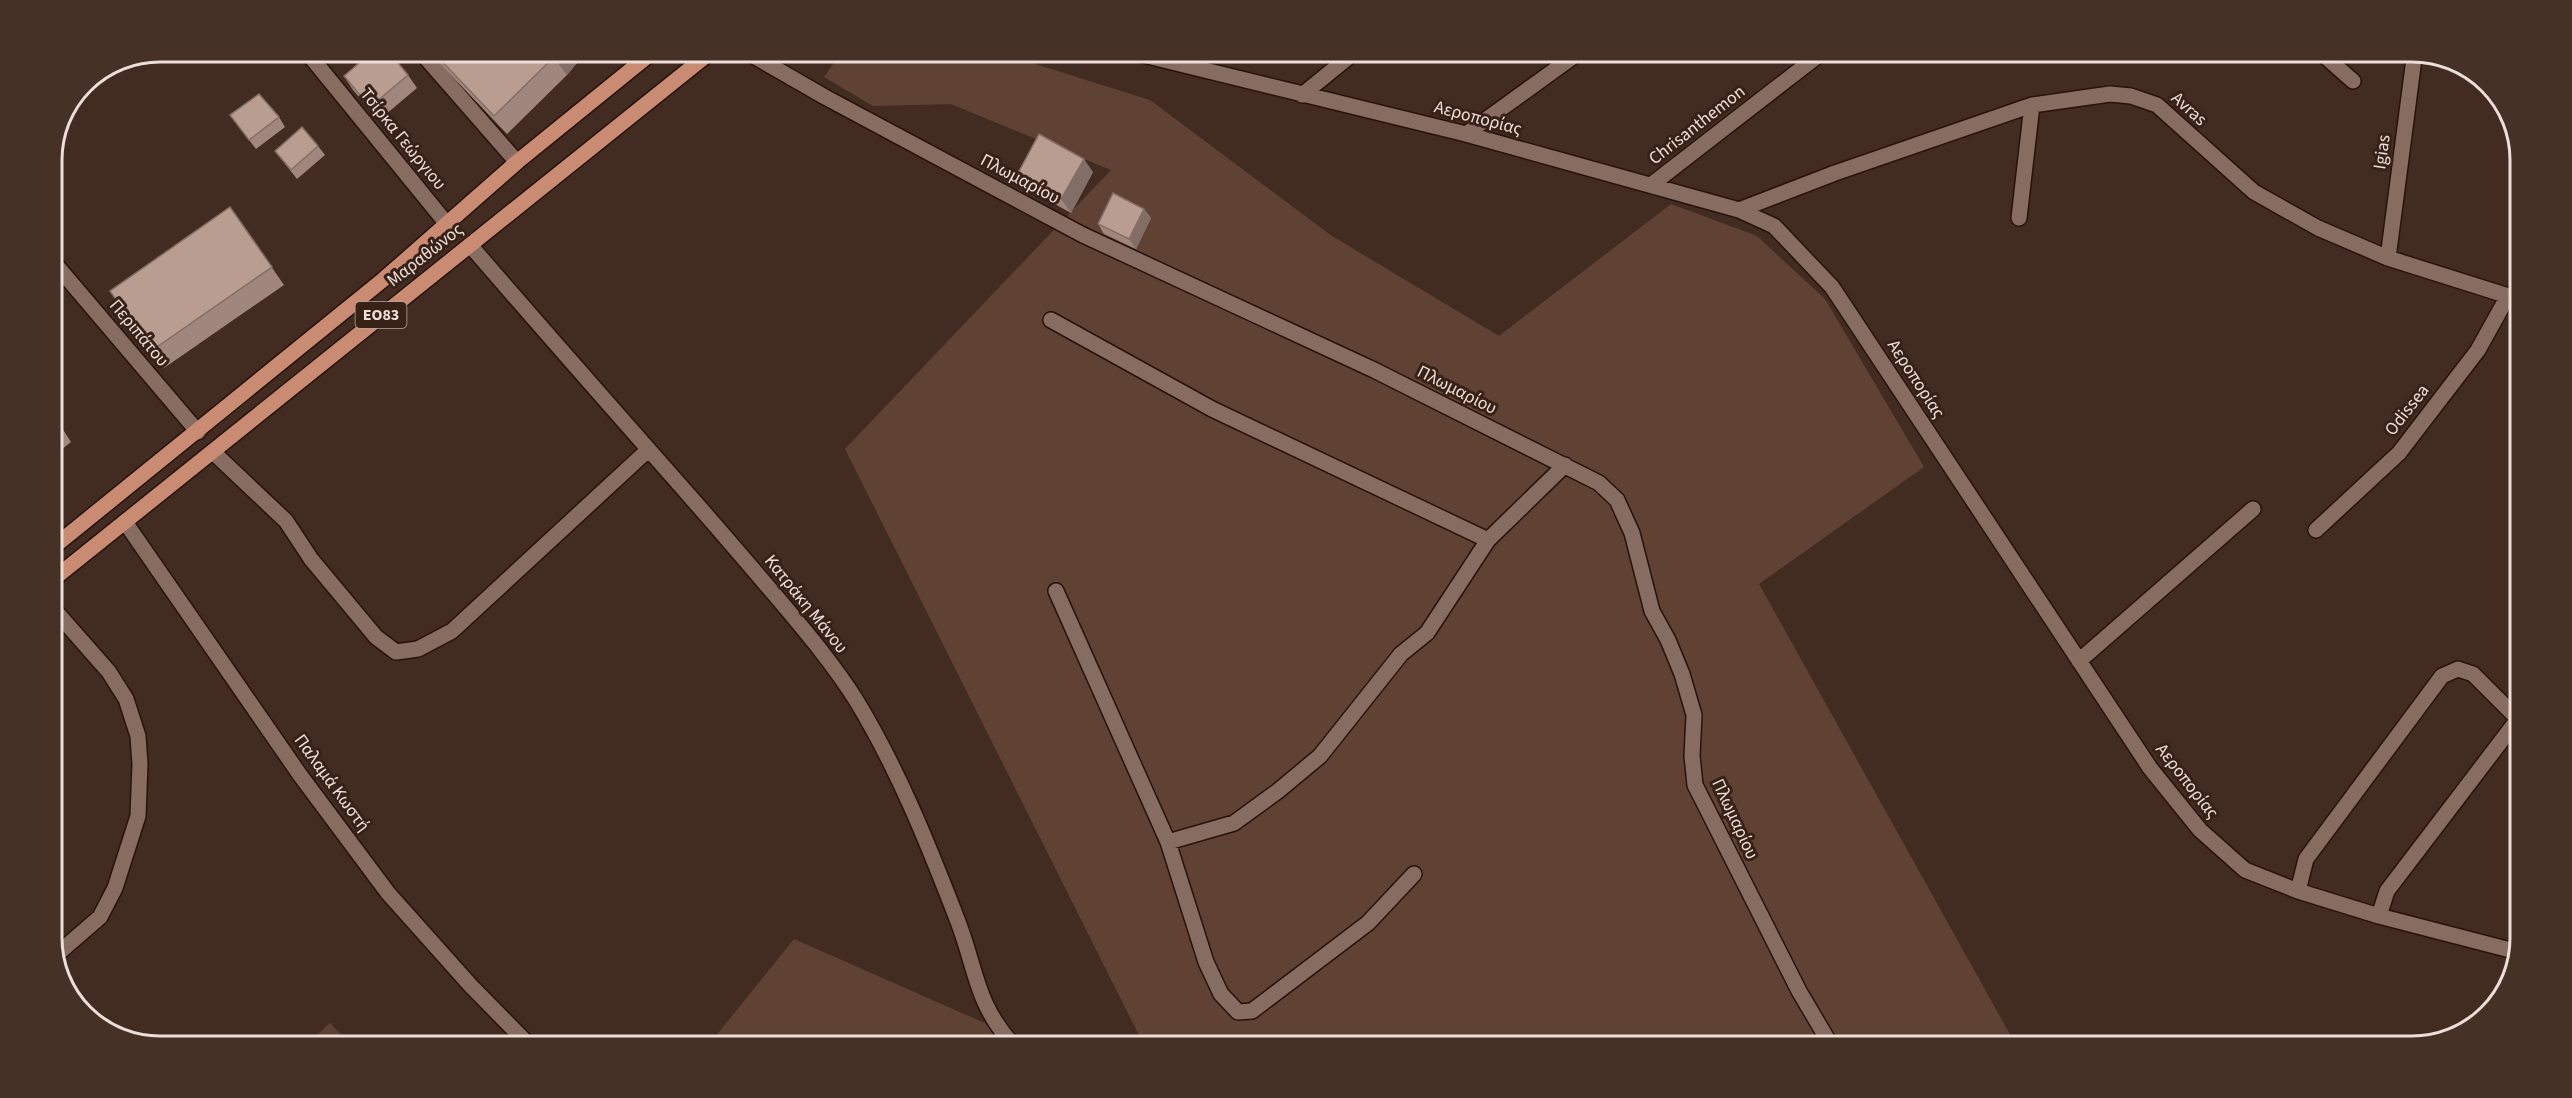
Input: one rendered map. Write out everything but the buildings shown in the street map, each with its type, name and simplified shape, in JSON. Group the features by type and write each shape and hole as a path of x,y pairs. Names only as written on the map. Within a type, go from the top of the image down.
{"main road":[{"name":"Μαραθώνος","path":"62,540 384,279 517,162 640,62"},
{"name":"Μαραθώνος","path":"62,572 698,62"}],"street":[{"name":"Τσίρκα Γεώργιου","path":"315,62 447,224"},
{"path":"430,62 517,162"},
{"name":"Πλωμαρίου","path":"765,62 825,97 1083,235 1374,370 1599,483 1617,500 1632,534 1652,611 1668,640 1694,715 1692,756 1695,785 1799,991 1826,1036"},
{"name":"Αεροπορίας","path":"1170,62 1466,134 1739,210 1774,226 1832,287 2150,768 2200,830 2245,870 2298,891 2379,916 2509,950"},
{"path":"1302,95 1342,62"},
{"path":"1466,134 1566,62"},
{"name":"Chrisanthemon","path":"1651,185 1810,62"},
{"path":"2331,62 2353,81"},
{"name":"Igias","path":"2388,258 2414,62"},
{"name":"Avras","path":"1739,210 1835,173 2032,105 2110,94 2131,96 2157,105 2254,192 2318,228 2388,258 2510,297"},
{"path":"2019,218 2032,105"},
{"name":"Κατράκη Μάνου","path":"470,245 831,663 889,758 965,940 977,987 987,1010 1005,1036"},
{"name":"Περιπάτου","path":"62,272 198,432"},
{"name":"Odissea","path":"2316,530 2399,453 2478,350 2510,304"},
{"path":"1051,320 1212,409 1488,540"},
{"path":"213,452 286,521 311,559 376,637 396,652 418,649 452,631 648,450"},
{"path":"1168,842 1234,823 1320,756 1401,654 1427,633 1488,540 1565,465"},
{"path":"2079,661 2253,509"},
{"name":"Παλαμά Κωστή","path":"125,522 300,775 388,893 471,986 520,1036"},
{"path":"1056,591 1168,842 1206,962 1221,994 1238,1012 1252,1011 1368,923 1414,874"},
{"path":"62,619 109,672 126,699 138,736 140,764 138,816 115,888 100,917 62,950"},
{"path":"2298,891 2306,859 2442,676 2458,669 2473,674 2510,712"},
{"path":"2379,916 2387,891 2510,733"}],"shaded area":[{"path":"834,62 1029,62 1150,100 1332,236 1499,336 1671,204 1757,236 1825,299 1924,467 1759,584 2011,1036 1139,1036 845,449 1111,170 951,104 873,106 824,77"},
{"path":"794,939 1014,1036 716,1036"},
{"path":"330,1023 342,1036 316,1036"}]}
